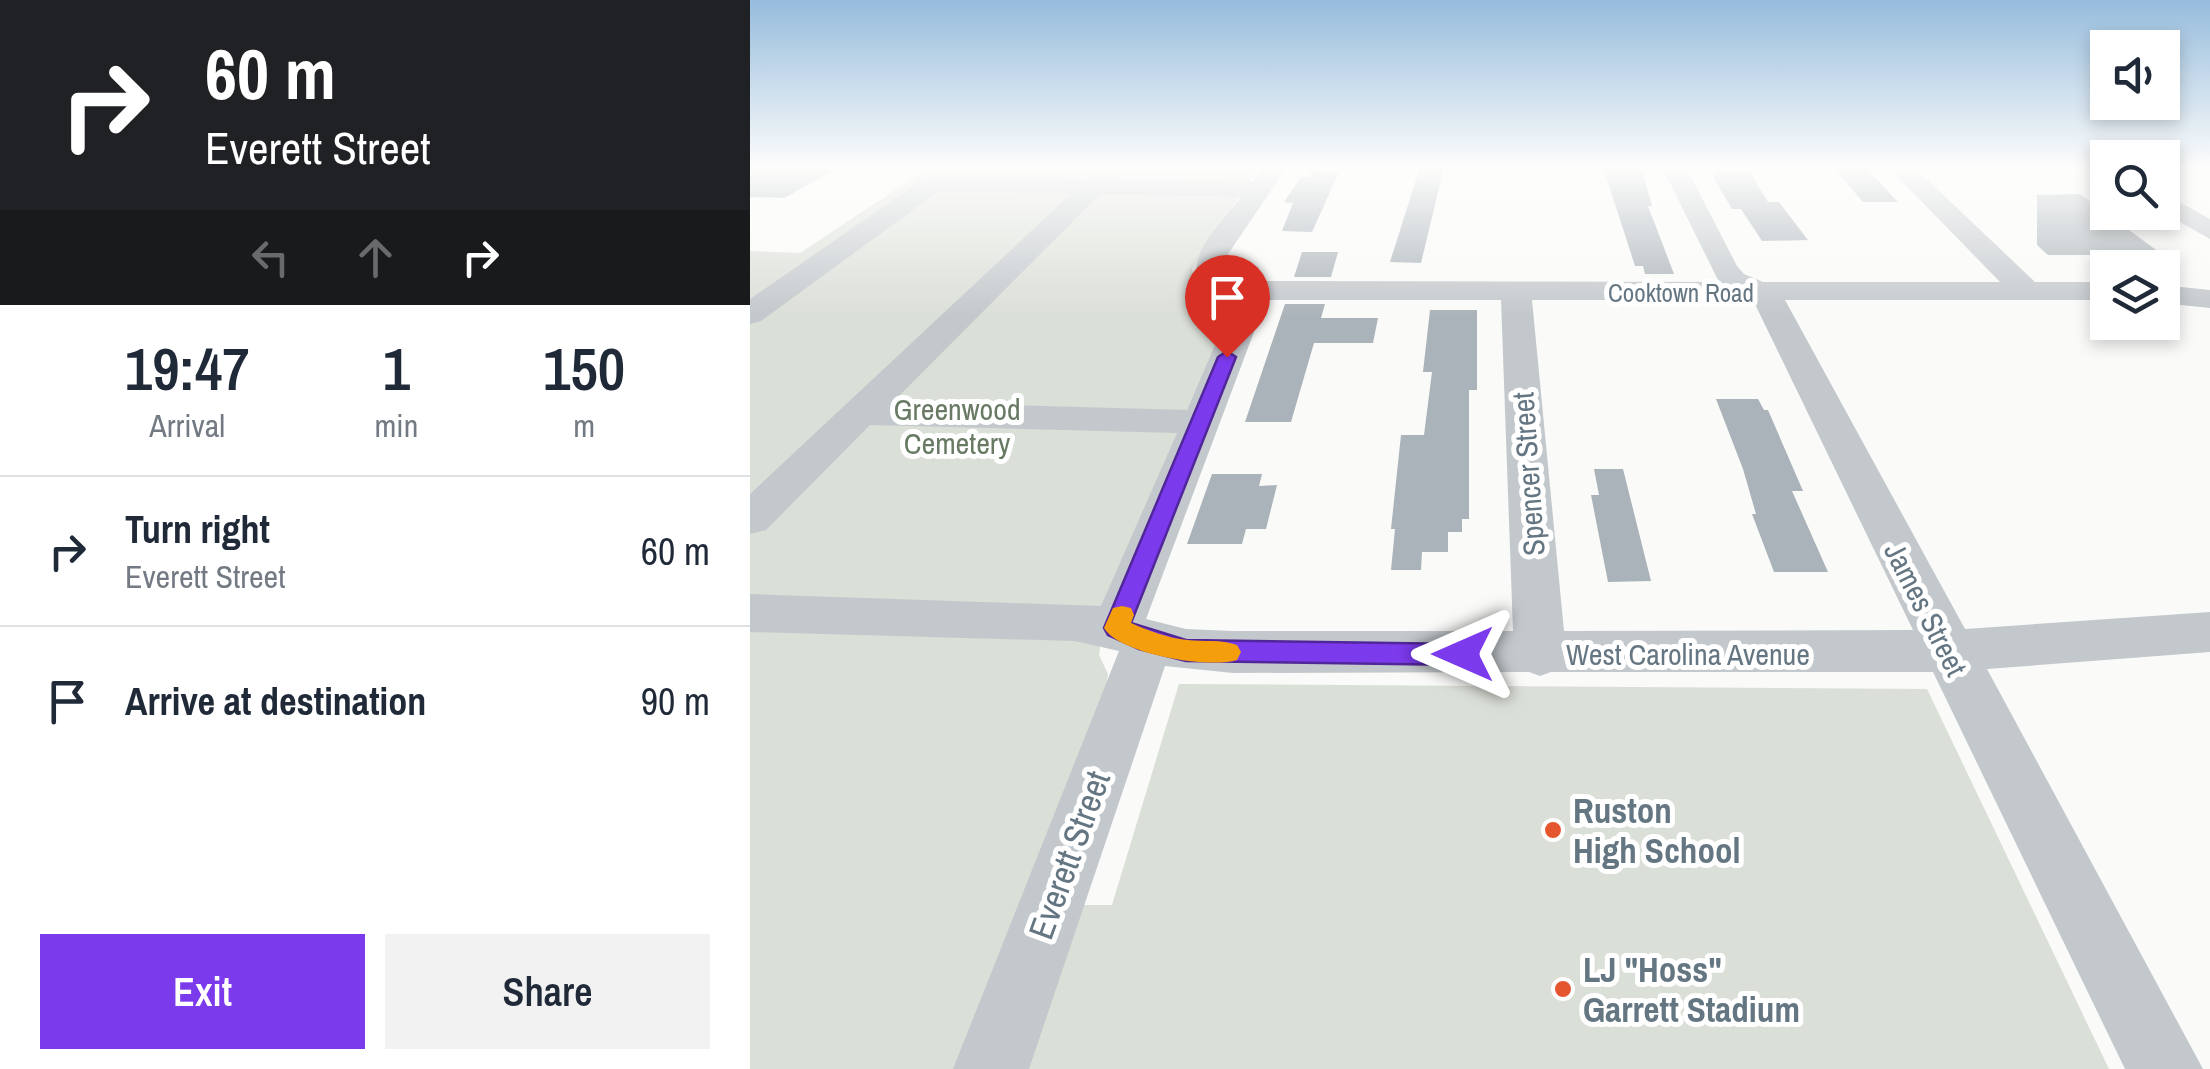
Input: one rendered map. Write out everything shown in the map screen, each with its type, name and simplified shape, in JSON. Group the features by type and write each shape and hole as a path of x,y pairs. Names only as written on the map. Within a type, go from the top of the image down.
{"street":[{"path":"750,314 886,217"},
{"path":"750,519 1062,217"},
{"path":"1239,217 1211,257 1208,270 1212,279 1224,286 1254,291"},
{"path":"1698,217 1733,280 1766,294"},
{"path":"1951,217 2025,290"},
{"path":"2189,217 2210,231"},
{"name":"Cooktown Road","path":"1254,291 1766,294 2090,291"},
{"name":"Everett Street","path":"991,1069 1200,422 1254,291"},
{"name":"Spencer Street","path":"1516,292 1540,655"},
{"name":"James Street","path":"1766,294 2164,1069"},
{"path":"2180,296 2210,299"},
{"path":"862,413 1200,422"},
{"name":"West Carolina Avenue","path":"750,613 1075,622 1186,650 1233,652 1947,652 2210,632"}],"green space":[{"name":"Greenwood Cemetery","path":"855,217 883,217 812,273 891,217 1226,217 1192,269 1201,287 1233,303 1107,597 1099,655 1108,674 1104,703 960,1069 750,1069 750,251 800,253"},
{"name":"Ruston High School","path":"1179,684 1927,689 2109,1069 1027,1069 1083,905 1112,905"}],"building":[{"path":"1288,217 1319,217 1312,232 1282,231"},
{"path":"1404,217 1432,217 1421,263 1390,262"},
{"path":"1619,217 1652,217 1674,274 1645,274 1643,266 1635,266"},
{"path":"1746,217 1790,217 1808,240 1762,241"},
{"path":"2037,217 2090,217 2090,230 2129,230 2156,250 2090,250 2090,255 2048,255 2037,245"},
{"path":"1302,252 1338,252 1331,277 1294,277"},
{"path":"1285,304 1325,304 1321,318 1378,318 1373,343 1314,343 1291,422 1245,422"},
{"path":"1430,310 1477,310 1477,390 1469,390 1469,519 1462,519 1462,532 1448,532 1448,552 1422,552 1421,570 1391,570 1395,529 1391,529 1401,435 1424,435 1432,372 1423,372"},
{"path":"1716,399 1758,399 1768,410 1803,491 1792,491 1828,572 1774,572 1752,514 1756,514 1743,469"},
{"path":"1594,469 1623,469 1651,581 1608,582 1591,495 1599,495"},
{"path":"1212,474 1262,474 1259,486 1277,485 1266,529 1246,529 1242,544 1187,544"}],"slow traffic":[{"path":"1122,615 1117,628 1148,642 1186,650 1228,652"}],"place":[{"name":"Ruston High School","path":"1553,830"},
{"name":"LJ \"Hoss\" Garrett Stadium","path":"1563,989"}],"route":[{"path":"1227,357 1117,628 1148,642 1186,650 1463,654"}]}
